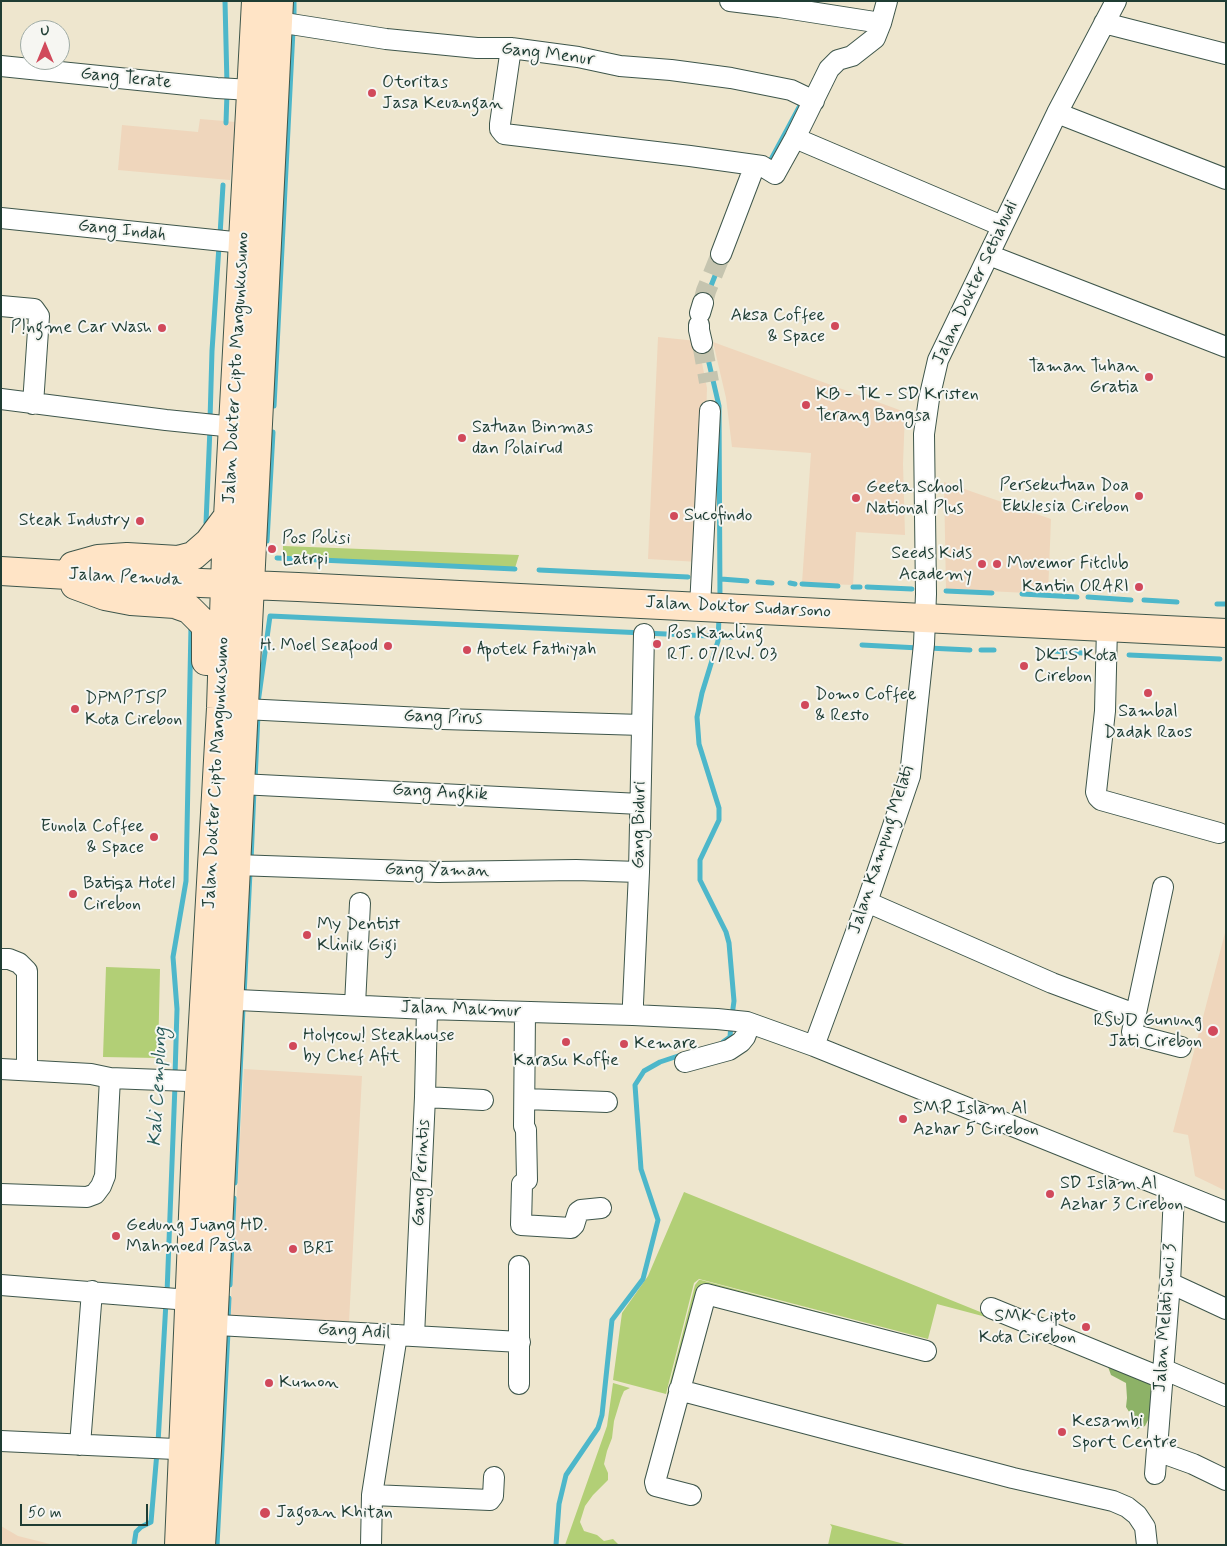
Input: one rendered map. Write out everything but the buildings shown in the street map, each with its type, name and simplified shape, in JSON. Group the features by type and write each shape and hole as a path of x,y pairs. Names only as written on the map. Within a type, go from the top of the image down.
{"main road":[{"name":"Jalan Dokter Cipto Mangunkusumo","path":"237,584 225,520 228,426 229,242 236,89 256,1"},
{"name":"Jalan Dokter Cipto Mangunkusumo","path":"218,999 233,708 237,584 278,12"},
{"path":"53,574 98,559 127,557 178,560 193,556 202,550 225,520"},
{"name":"Jalan Pemuda","path":"1,571 237,584"},
{"path":"53,574 74,585 105,596 131,601 183,606 189,609 205,624 206,676 210,691 233,708"},
{"name":"Jalan Doktor Sudarsono","path":"237,584 644,625 702,607 1226,633"},
{"name":"Jalan Dokter Cipto Mangunkusumo","path":"201,1545 189,1449 185,1309 206,1082 236,865 240,784 233,708"},
{"name":"Jalan Dokter Cipto Mangunkusumo","path":"179,1545 189,1449"}],"street":[{"path":"730,1 881,23"},
{"path":"511,48 500,124 500,129 504,134 680,154 764,168 775,174 796,138 810,99 829,69 834,63 852,56 875,38 887,1"},
{"name":"Jalan Dokter Setiabudi","path":"925,618 924,434 928,399 938,360 1057,113 1116,1"},
{"name":"Gang Menur","path":"278,12 386,39 477,48 511,48 578,57 620,66 671,70 731,78 776,85 810,99"},
{"path":"1104,23 1226,54"},
{"name":"Gang Terate","path":"1,66 236,89"},
{"path":"1057,113 1226,179"},
{"path":"796,138 1002,226"},
{"path":"721,254 764,168"},
{"name":"Gang Indah","path":"1,218 229,242"},
{"path":"989,255 1226,347"},
{"path":"1,306 34,309 40,316 33,404"},
{"path":"1,399 228,426"},
{"path":"702,607 710,411"},
{"name":"Jalan Kampung Melati","path":"814,1046 867,902 910,776 924,647 925,618"},
{"name":"Gang Biduri","path":"634,1015 644,625"},
{"path":"1108,627 1105,711 1096,792 1098,797 1101,800 1219,833"},
{"name":"Gang Pirus","path":"233,708 443,719 642,725"},
{"name":"Gang Angkik","path":"240,784 640,804"},
{"name":"Gang Yaman","path":"236,865 438,872 576,870 639,872"},
{"path":"1163,887 1132,1032 1135,1035 1182,1047"},
{"path":"867,902 1052,983 1135,1014"},
{"path":"355,1006 360,903"},
{"path":"1,959 9,959 19,963 27,971 27,1070"},
{"name":"Jalan Makmur","path":"218,999 427,1010 634,1015 717,1019 749,1023"},
{"name":"Gang Perintis","path":"371,1545 372,1495 405,1335 426,1097 427,1010"},
{"path":"525,1012 527,1180 522,1184 521,1225 571,1228 574,1225 578,1212 601,1208"},
{"path":"685,1062 729,1050 745,1037 749,1023 814,1046 1174,1193 1226,1212"},
{"path":"1,1069 92,1074 110,1078 206,1082"},
{"path":"1,1194 88,1197 94,1194 101,1186 105,1176 110,1078"},
{"path":"426,1097 483,1100"},
{"path":"525,1099 607,1102"},
{"name":"Jalan Melati Suci 3","path":"1155,1474 1170,1283 1174,1193"},
{"path":"519,1266 519,1384"},
{"path":"1170,1283 1226,1309"},
{"name":"Gang Adil","path":"1,1285 92,1291 185,1309 405,1335 520,1342"},
{"path":"80,1445 92,1291"},
{"path":"691,1494 655,1484 706,1294 926,1351"},
{"path":"991,1308 1226,1396"},
{"path":"679,1390 1013,1478 1113,1501 1127,1507 1136,1515 1145,1527 1147,1545"},
{"path":"1,1441 189,1449"},
{"path":"1157,1451 1193,1464 1226,1480"},
{"path":"372,1495 490,1500 493,1496 494,1477"}],"shaded area":[{"path":"200,119 236,122 230,180 118,170 122,125 198,132"},
{"path":"658,337 697,341 703,351 702,363 707,388 699,562 648,559"},
{"path":"713,342 905,412 903,464 905,535 856,532 853,585 802,583 811,453 732,447 726,398"},
{"path":"944,482 1051,519 1048,594 946,589"},
{"name":"RSUD Gunung Jati Cirebon","path":"1226,929 1226,1191 1195,1176 1188,1135 1173,1132"},
{"path":"244,1069 362,1076 349,1322 230,1315"},
{"path":"1,1526 18,1536 54,1545 1,1545"}],"green space":[{"path":"283,546 519,555 515,568 283,557"},
{"path":"106,967 160,969 158,1058 103,1057"},
{"path":"684,1192 1005,1322 937,1304 928,1339 699,1279 694,1283 666,1394 613,1380 622,1313 648,1276"},
{"path":"699,1280 927,1341 927,1343 703,1285 698,1288 670,1395 667,1394 695,1285"},
{"path":"1107,1364 1154,1381 1151,1414 1145,1426 1137,1429 1133,1426 1133,1418 1126,1407 1126,1383 1111,1375"},
{"path":"613,1383 630,1388 624,1391 614,1421 612,1438 604,1464 608,1473 608,1480 585,1506 580,1522 584,1531 597,1535 604,1541 613,1539 619,1545 565,1545 607,1426"},
{"path":"830,1524 908,1545 828,1545 832,1527"}],"waterway":[{"path":"225,1 227,85"},
{"path":"294,1 294,19"},
{"path":"274,406 293,30"},
{"path":"226,123 227,93"},
{"path":"768,165 803,100"},
{"path":"220,235 223,185"},
{"path":"210,420 212,351 219,246"},
{"path":"705,301 722,258"},
{"path":"705,346 719,406 720,601"},
{"path":"206,523 210,428"},
{"path":"267,541 273,432"},
{"path":"277,558 515,569"},
{"path":"539,570 688,577"},
{"path":"721,579 747,581"},
{"path":"758,582 772,583"},
{"path":"790,583 795,584"},
{"path":"802,584 838,586"},
{"path":"853,587 860,587"},
{"path":"867,587 912,589"},
{"path":"946,591 992,593"},
{"path":"1022,594 1077,597"},
{"path":"1088,597 1131,600"},
{"path":"1144,600 1177,602"},
{"path":"1217,604 1226,604"},
{"path":"258,703 270,616 732,637"},
{"path":"719,617 718,641 702,693 697,717 699,744 719,808 719,820 700,860 700,880 726,932 729,943 734,1001 732,1016"},
{"name":"Kali Cemplung","path":"175,1076 177,1009 173,957 186,881 191,626"},
{"path":"862,645 919,648"},
{"path":"928,648 970,650"},
{"path":"981,650 994,650"},
{"path":"1053,651 1082,653"},
{"path":"1129,655 1220,659"},
{"path":"255,781 258,714"},
{"path":"251,861 254,789"},
{"path":"244,996 250,872"},
{"path":"235,1183 243,1008"},
{"path":"723,1042 730,1037 731,1024"},
{"path":"556,1545 559,1504 566,1475 598,1428 602,1415 612,1320 643,1279 658,1220 641,1169 635,1085 644,1071 660,1062 681,1055"},
{"name":"Kali Cemplung","path":"167,1293 175,1085"},
{"path":"230,1285 234,1198"},
{"path":"228,1319 229,1298"},
{"name":"Kali Cemplung","path":"158,1443 166,1302"},
{"path":"217,1545 228,1332"},
{"name":"Kali Cemplung","path":"134,1545 136,1532 151,1522 157,1452"}],"tunnel":[{"path":"703,303 721,254"},
{"path":"702,343 709,382"}],"place":[{"name":"Otoritas Jasa Keuangan","path":"372,93"},
{"name":"Aksa Coffee & Space","path":"835,326"},
{"name":"P!ngme Car Wash","path":"162,328"},
{"name":"Taman Tuhan Gratia","path":"1149,377"},
{"name":"KB - TK - SD Kristen Terang Bangsa","path":"806,405"},
{"name":"Satuan Binmas dan Polairud","path":"462,438"},
{"name":"Persekutuan Doa Ekklesia Cirebon","path":"1139,496"},
{"name":"Geeta School National Plus","path":"856,498"},
{"name":"Sucofindo","path":"674,516"},
{"name":"Steak Industry","path":"140,521"},
{"name":"Pos Polisi Latrpi","path":"272,549"},
{"name":"Seeds Kids Academy","path":"982,564"},
{"name":"Movemor Fitclub","path":"997,564"},
{"name":"Kantin ORARI","path":"1139,587"},
{"name":"Pos Kamling RT. 07/RW. 03","path":"657,644"},
{"name":"H. Moel Seafood","path":"388,646"},
{"name":"Apotek Fathiyah","path":"467,650"},
{"name":"DKIS Kota Cirebon","path":"1024,666"},
{"name":"Sambal Dadak Raos","path":"1148,693"},
{"name":"Domo Coffee & Resto","path":"805,705"},
{"name":"DPMPTSP Kota Cirebon","path":"75,709"},
{"name":"Eunola Coffee & Space","path":"154,837"},
{"name":"Batiqa Hotel Cirebon","path":"73,894"},
{"name":"My Dentist Klinik Gigi","path":"307,935"},
{"name":"RSUD Gunung Jati Cirebon","path":"1213,1031"},
{"name":"Karasu Koffie","path":"566,1042"},
{"name":"Kemare","path":"624,1044"},
{"name":"Holycow! Steakhouse by Chef Afit","path":"293,1046"},
{"name":"SMP Islam Al Azhar 5 Cirebon","path":"903,1119"},
{"name":"SD Islam Al Azhar 3 Cirebon","path":"1050,1194"},
{"name":"Gedung Juang HD. Mahmoed Pasha","path":"116,1236"},
{"name":"BRI","path":"293,1249"},
{"name":"SMK Cipto Kota Cirebon","path":"1086,1327"},
{"name":"Kumon","path":"269,1383"},
{"name":"Kesambi Sport Centre","path":"1062,1432"},
{"name":"Jagoan Khitan","path":"265,1513"}]}
